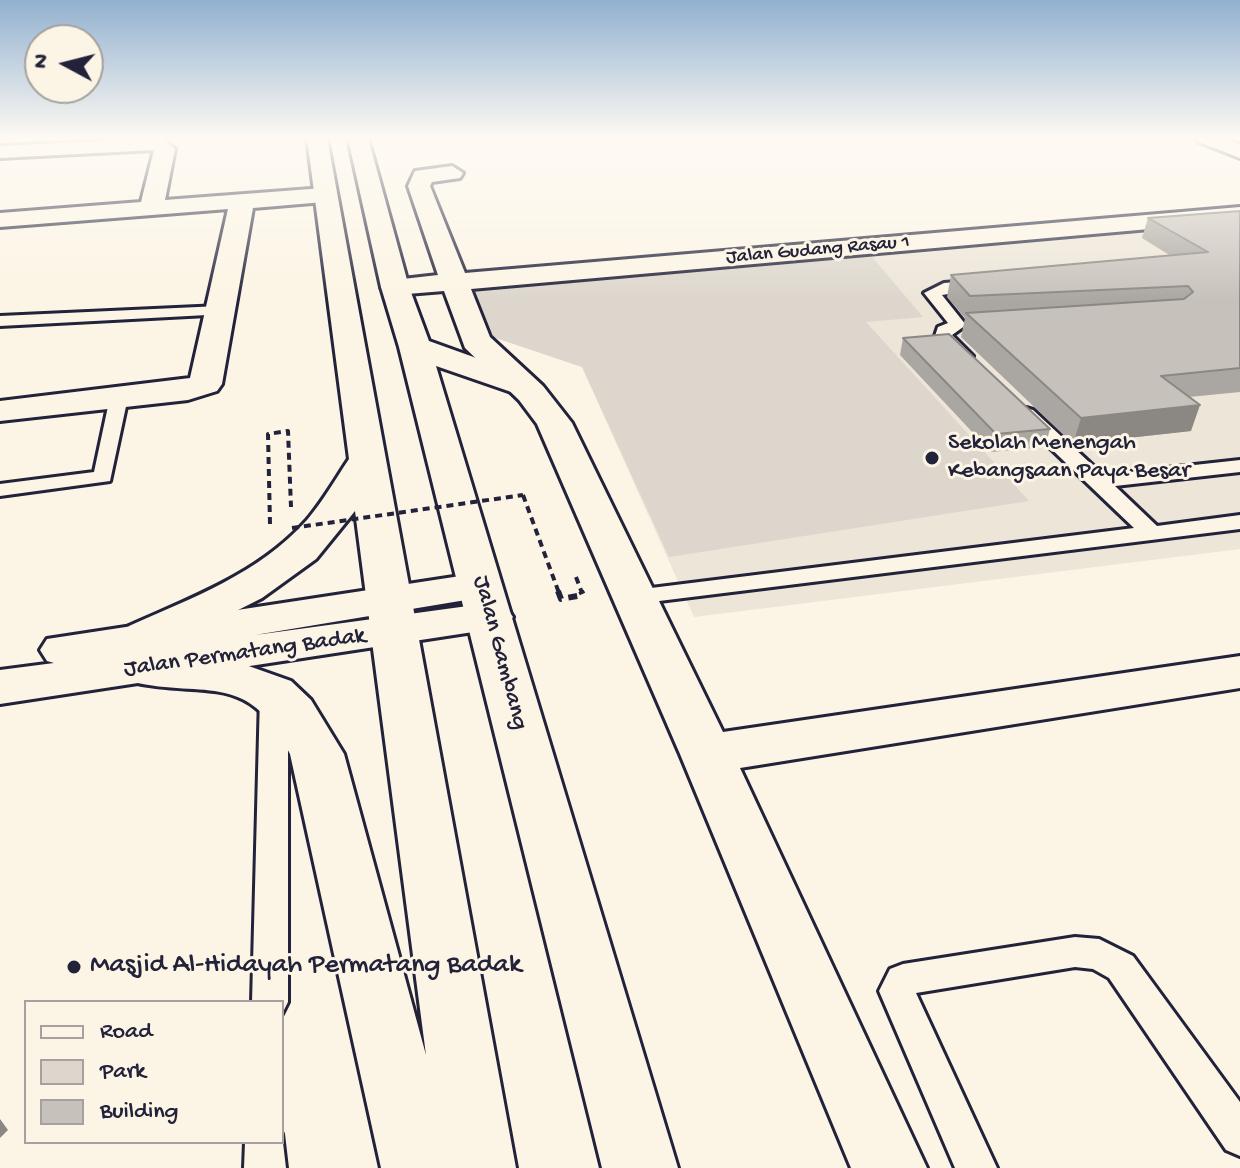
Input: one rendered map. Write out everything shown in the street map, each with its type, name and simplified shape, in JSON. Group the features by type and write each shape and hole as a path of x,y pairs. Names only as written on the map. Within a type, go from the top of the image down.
{"main road":[{"path":"151,208 155,193"},
{"name":"Jalan Gambang","path":"372,193 395,287 415,347 640,1168"},
{"path":"421,193 476,341 554,423 707,754 889,1168"},
{"path":"0,220 324,195 478,1168"},
{"path":"0,411 188,390 205,384 242,201"},
{"name":"Jalan Gudang Rasau 1","path":"395,287 1240,214"},
{"path":"415,347 520,385"},
{"path":"144,653 300,551 327,523 366,461"},
{"name":"Jalan Permatang Badak","path":"0,687 144,653 485,602"},
{"path":"144,653 214,675 245,681 274,693 301,723 317,754 419,1168"},
{"name":"Jalan Permatang Badak","path":"0,661 144,653"},
{"path":"707,754 1240,672"}],"lane":[{"path":"982,374 943,336 944,331 963,327 933,296 935,290 1003,284"},
{"path":"0,321 220,311"},
{"path":"0,490 103,477 119,397"},
{"path":"1017,406 1152,533"},
{"path":"1098,482 1240,466"},
{"path":"635,597 1240,522"},
{"path":"270,1000 274,693"},
{"path":"976,1168 897,991 903,980 921,976 1075,952 1099,954 1121,967 1240,1136"},
{"path":"265,1144 265,1168"}],"path":[{"path":"270,521 268,434 288,431 292,528 523,495 561,599 583,595 572,565"}],"shaded area":[{"name":"Sekolah Menengah Kebangsaan Paya Besar","path":"1240,217 1240,549 694,617 582,367 484,334 633,269"}],"green space":[{"path":"867,251 923,317 866,322 1029,501 669,557 582,367 484,334 473,284"}],"building":[{"path":"1240,211 1240,368 1161,376 1200,405 1081,418 966,313 1184,299 1193,292 1188,286 970,296 951,275 1208,252 1148,218"},
{"path":"949,334 1050,429 996,434 903,338"}],"place":[{"name":"Sekolah Menengah Kebangsaan Paya Besar","path":"932,458"},
{"name":"Masjid Al-Hidayah Permatang Badak","path":"74,967"}]}
